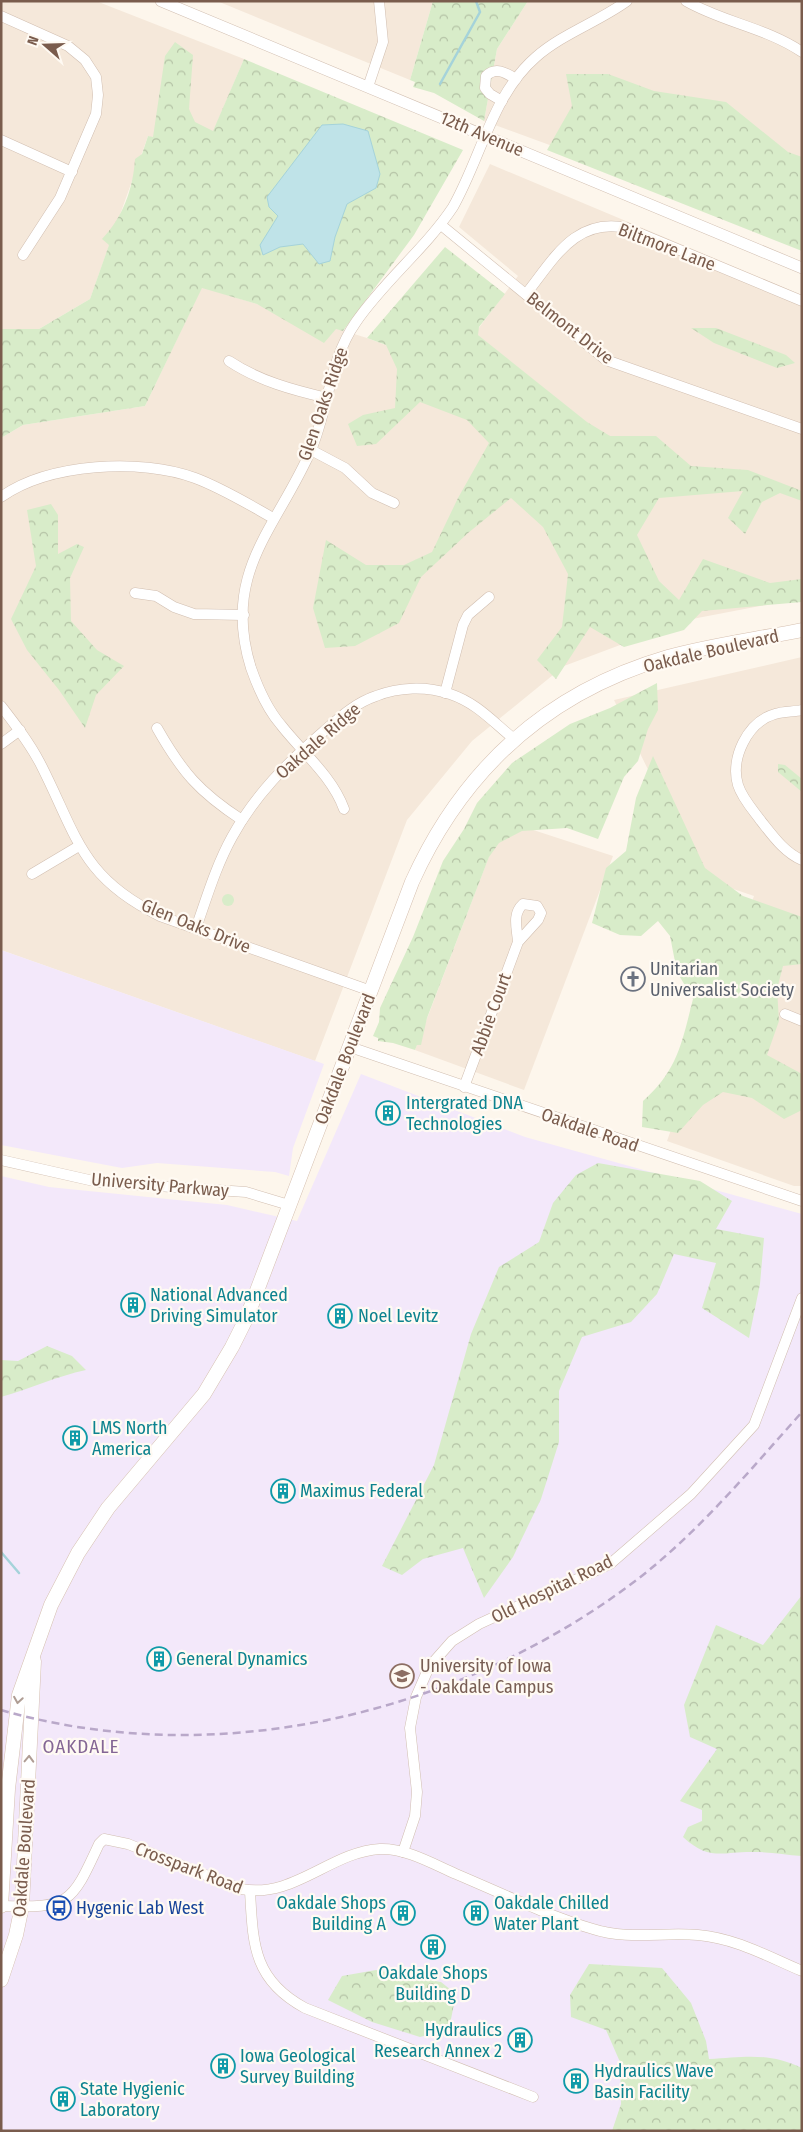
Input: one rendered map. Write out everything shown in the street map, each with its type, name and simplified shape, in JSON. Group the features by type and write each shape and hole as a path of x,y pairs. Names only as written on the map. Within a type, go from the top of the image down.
{"main road":[{"name":"Oakdale Boulevard","path":"1,1906 8,1789 21,1683 34,1654 51,1605 65,1574 92,1530 108,1508 204,1394 222,1367 247,1316 412,882 437,832 468,788 514,739 560,705 617,675 668,658 802,630"},
{"name":"Oakdale Boulevard","path":"1,1980 14,1942 22,1906 34,1654"}],"street":[{"name":"12th Avenue","path":"161,1 802,268"},
{"path":"368,87 383,42 379,1"},
{"name":"Glen Oaks Ridge","path":"344,809 337,791 272,712 257,683 247,650 244,615 250,571 260,542 311,450 340,352 356,321 441,225 463,190 502,101 516,79 523,69 544,51 627,1"},
{"path":"686,1 704,11 785,42 802,52"},
{"path":"1,16 68,46 84,60 96,77 98,95 96,114 60,198 23,255"},
{"path":"502,101 485,88 486,76 490,72 500,70 516,79"},
{"path":"1,140 72,172"},
{"name":"Belmont Drive","path":"441,225 606,360 802,429"},
{"name":"Biltmore Lane","path":"526,294 574,237 594,227 615,225 627,228 802,301"},
{"path":"229,361 244,371 292,390 327,398"},
{"path":"311,450 345,468 372,493 394,503"},
{"path":"1,497 28,482 48,475 134,466 158,469 194,478 273,518"},
{"path":"135,593 156,596 184,612 244,615"},
{"path":"445,693 463,625 468,616 489,598"},
{"name":"Oakdale Ridge","path":"196,928 220,862 242,820 273,779 302,750 348,711 374,696 404,689 420,689 445,693 478,708 514,739"},
{"name":"Glen Oaks Drive","path":"1,706 20,730 41,765 79,846 100,874 128,898 160,916 371,991"},
{"path":"799,712 775,714 763,720 744,740 735,771 738,787 752,808 791,855 802,860"},
{"path":"157,728 180,766 191,780 216,803 242,820"},
{"path":"1,744 20,730"},
{"path":"32,874 79,846"},
{"name":"Abbie Court","path":"464,1087 518,942"},
{"path":"785,1014 802,1021"},
{"name":"Oakdale Road","path":"350,1047 802,1201"},
{"name":"University Parkway","path":"1,1160 98,1182 246,1192 289,1205"},
{"name":"Old Hospital Road","path":"403,1852 415,1816 417,1792 410,1728 416,1697 429,1667 452,1641 479,1624 610,1564 684,1501 754,1425 802,1298"},
{"name":"Crosspark Road","path":"1,1906 49,1906 66,1898 81,1883 99,1844 104,1839 128,1844 250,1891 276,1889 362,1852 382,1849 403,1852 553,1915 595,1930 624,1934 711,1937 735,1943 802,1971"},
{"path":"250,1891 256,1954 267,1977 289,1999 306,2008 533,2097"}],"shaded area":[{"path":"1,1 96,1 244,59 202,158 148,136 90,299 39,329 1,329"},
{"path":"217,1 433,1 410,80"},
{"path":"528,1 802,1 802,243 675,191 484,121 497,49"},
{"path":"490,164 802,295 802,598 687,620 564,666 472,741 407,820 315,1061 1,950 1,438 23,425 145,406 202,287 367,338 585,421 475,333 518,276 459,227"},
{"path":"802,657 802,1186 794,1186 667,1141 754,896 701,878 614,700"},
{"path":"503,820 613,856 524,1090 415,1050"},
{"path":"1,950 324,1064 293,1148 289,1176 275,1172 157,1163 122,1168 1,1145"},
{"name":"University of Iowa - Oakdale Campus","path":"361,1074 525,1137 802,1214 802,2131 1,2131 1,1176 49,1187 227,1205 297,1221"}],"green space":[{"path":"433,1 528,1 497,49 484,121 434,93 413,87 415,82 410,80"},
{"path":"175,42 193,55 189,109 195,122 213,131 244,59 463,150 414,235 343,331 336,329 324,343 257,304 202,288 145,406 23,425 1,438 1,329 39,329 90,299 109,245 102,239 116,221 126,202 132,181 135,159 142,154 148,136 153,137 165,56"},
{"path":"566,74 608,74 654,91 726,102 788,152 802,157 802,251 547,150 572,106"},
{"path":"445,247 505,294 479,327 478,335 587,422 610,436 656,436 691,466 748,470 802,491 802,501 780,493 762,502 745,534 728,518 743,491 659,498 637,535 659,581 679,600 703,559 770,583 802,579 802,602 702,611 684,630 624,647 590,627 556,679 537,660 562,627 568,574 543,527 511,498 468,533 421,577 399,623 355,646 325,648 313,608 326,540 366,565 404,565 432,552 458,498 489,443 467,420 420,402 376,444 357,446 348,424 363,415 395,408 397,369 386,345 367,338"},
{"path":"691,328 716,328 786,355 795,363 777,368 714,343"},
{"path":"51,504 58,515 58,554 77,544 84,547 70,578 71,621 97,650 124,666 96,695 85,728 59,690 27,650 11,619 36,566 27,510"},
{"path":"657,683 658,710 648,729 638,761 624,777 598,839 567,828 522,831 499,843 489,857 427,1018 421,1045 417,1045 415,1050 393,1043 378,1041 378,1038 373,1036 379,1022 380,1008 413,937 443,861 464,829 477,803 512,763 570,724 610,708"},
{"path":"653,756 705,868 743,896 802,917 802,964 783,966 777,989 779,1021 767,1055 802,1074 802,1110 784,1119 752,1098 723,1092 703,1105 678,1133 642,1127 643,1101 664,1078 677,1054 693,999 677,972 670,936 658,921 641,936 620,935 592,923 606,868 626,851 636,798"},
{"path":"778,764 785,765 802,779 802,792 778,772"},
{"path":"226,894 230,894 234,900 230,906 226,906 222,902 222,898"},
{"path":"598,1163 700,1181 732,1201 716,1229 764,1238 760,1284 749,1338 702,1308 716,1263 674,1254 657,1294 631,1322 582,1337 559,1391 559,1442 541,1499 513,1557 484,1598 463,1548 423,1559 402,1575 382,1566 434,1465 471,1334 499,1267 539,1242 553,1203 576,1175"},
{"path":"47,1346 72,1356 86,1370 1,1397 1,1360 18,1361"},
{"path":"802,1595 802,1856 761,1852 717,1854 701,1850 683,1837 688,1827 702,1821 702,1810 680,1801 717,1749 690,1737 684,1705 716,1625 763,1645"},
{"path":"589,1964 662,1968 691,2003 706,2041 709,2059 767,2058 790,2063 802,2068 802,2131 612,2131 621,2104 620,2062 606,2030 571,2017 570,1995"},
{"path":"376,1970 441,1982 456,1994 449,2029 420,2037 372,2022 328,2000 342,1976"}],"water":[{"path":"343,124 368,131 380,174 376,188 347,204 335,237 330,261 319,264 303,244 280,247 263,255 260,245 278,216 269,207 267,197 322,125"}],"waterway":[{"path":"440,84 480,12 476,1"},
{"path":"1,1552 19,1573"}],"railway":[{"path":"1,1710 84,1728 168,1735 253,1731 337,1718 420,1695 499,1663 574,1623 643,1575 665,1557 706,1517 802,1412"}],"place":[{"name":"Unitarian Universalist Society","path":"633,979"},
{"name":"Intergrated DNA Technologies","path":"388,1113"},
{"name":"National Advanced Driving Simulator","path":"133,1305"},
{"name":"Noel Levitz","path":"340,1316"},
{"name":"LMS North America","path":"75,1438"},
{"name":"Maximus Federal","path":"283,1491"},
{"name":"General Dynamics","path":"159,1659"},
{"name":"University of Iowa - Oakdale Campus","path":"402,1676"},
{"name":"Hygenic Lab West","path":"59,1908"},
{"name":"Oakdale Shops Building A","path":"403,1913"},
{"name":"Oakdale Chilled Water Plant","path":"476,1913"},
{"name":"Oakdale Shops Building D","path":"433,1947"},
{"name":"Hydraulics Research Annex 2","path":"520,2040"},
{"name":"Iowa Geological Survey Building","path":"223,2066"},
{"name":"Hydraulics Wave Basin Facility","path":"576,2081"},
{"name":"State Hygienic Laboratory","path":"63,2099"}],"district":[{"name":"OAKDALE","path":"81,1746"}]}
